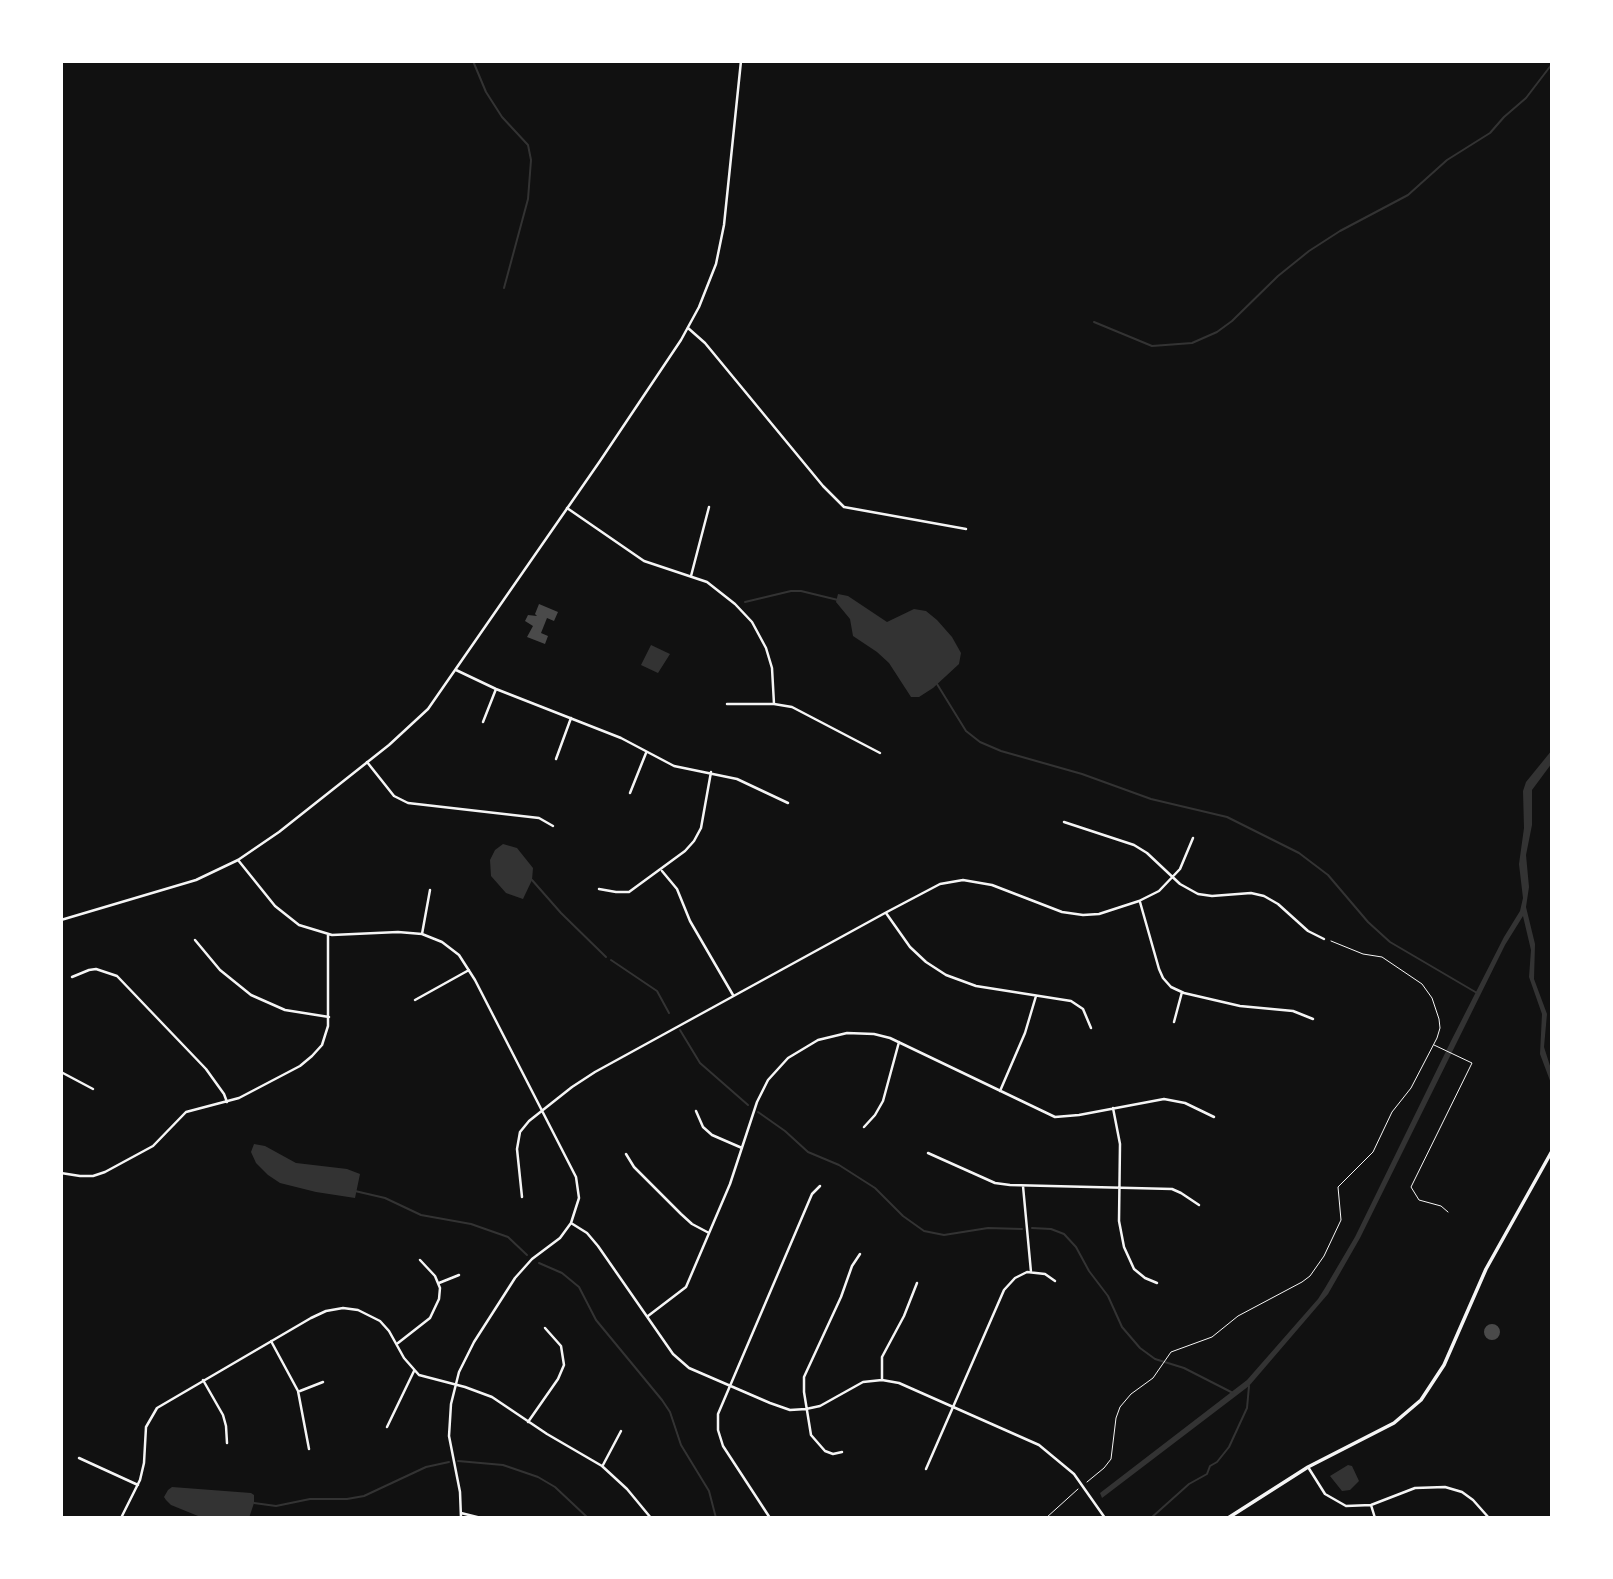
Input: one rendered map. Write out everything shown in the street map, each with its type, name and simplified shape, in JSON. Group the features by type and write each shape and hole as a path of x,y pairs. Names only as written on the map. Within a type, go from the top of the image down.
{"main road":[{"path":"1228,1518 1308,1466 1394,1423 1428,1392 1444,1365 1486,1269 1552,1151"}],"street":[{"path":"61,920 196,880 238,860 279,832 421,716 567,509 688,328 710,281 723,235 741,61"},
{"path":"688,328 705,343 844,507 966,529"},
{"path":"691,576 709,507"},
{"path":"567,509 645,561 707,582 727,597 757,629 772,668 774,704"},
{"path":"456,670 496,689 621,738 674,766 737,779 788,803"},
{"path":"483,722 496,689"},
{"path":"727,704 774,704 802,711 880,752"},
{"path":"556,758 571,718"},
{"path":"630,793 646,753"},
{"path":"367,762 394,796 408,803 539,818 553,826"},
{"path":"599,889 629,892 685,851 698,834 711,772"},
{"path":"1064,822 1134,845 1189,890 1212,896 1244,892 1260,894 1278,905 1308,931 1324,939"},
{"path":"522,1197 517,1149 518,1137 525,1125 595,1072 885,913 940,884 963,880 992,885 1072,914 1099,914 1139,901 1159,891 1173,878 1184,862 1193,838"},
{"path":"238,860 281,912 299,925 328,935 422,933 449,946 459,955 470,970 577,1181 579,1198 571,1223 561,1238 532,1259 515,1278 468,1352 456,1385 450,1413 449,1436 461,1516 481,1518"},
{"path":"661,870 677,889 690,921 733,995"},
{"path":"422,933 430,890"},
{"path":"1139,901 1161,974 1171,987 1246,1007 1293,1011 1312,1019"},
{"path":"885,913 917,955 946,975 976,986 1071,1001 1083,1009 1091,1028"},
{"path":"61,1173 80,1176 105,1172 153,1146 186,1112 227,1102 263,1087 312,1056 325,1038 329,1017 328,935"},
{"path":"195,940 220,970 251,995 285,1010 329,1017"},
{"path":"72,977 96,969 117,976 206,1069 227,1102"},
{"path":"415,1000 470,970"},
{"path":"1174,1022 1182,992"},
{"path":"1000,1091 1025,1034 1037,995"},
{"path":"648,1316 686,1287 730,1184 763,1088 782,1063 800,1049 826,1037 847,1033 874,1034 899,1042 1048,1114 1062,1118 1172,1099 1214,1117"},
{"path":"863,1127 871,1121 883,1101 899,1042"},
{"path":"61,1072 93,1089"},
{"path":"1113,1108 1120,1144 1120,1232 1127,1256 1139,1274 1157,1283"},
{"path":"696,1111 703,1127 712,1135 742,1148"},
{"path":"928,1153 987,1181 1023,1186 1172,1189 1199,1205"},
{"path":"626,1154 634,1167 681,1214 709,1233"},
{"path":"770,1518 721,1441 718,1414 812,1194 820,1186"},
{"path":"1023,1186 1031,1272"},
{"path":"571,1223 587,1233 598,1246 681,1363 694,1371 785,1409 806,1409 827,1403 859,1383 882,1380 899,1383 1039,1445 1064,1464 1084,1485 1105,1518"},
{"path":"842,1452 830,1454 817,1445 808,1429 804,1387 806,1370 852,1266 860,1254"},
{"path":"397,1344 430,1318 439,1300 439,1283 432,1271 420,1260"},
{"path":"926,1469 1004,1290 1014,1278 1031,1272 1045,1274 1055,1281"},
{"path":"439,1283 458,1275"},
{"path":"882,1380 882,1357 904,1316 917,1283"},
{"path":"121,1518 143,1471 145,1433 149,1419 163,1403 320,1314 343,1308 358,1310 384,1325 414,1371 430,1379 492,1397 602,1466 627,1489 651,1518"},
{"path":"528,1422 558,1379 564,1365 561,1346 545,1328"},
{"path":"271,1341 298,1391 309,1449"},
{"path":"387,1427 414,1371"},
{"path":"203,1380 223,1415 227,1443"},
{"path":"298,1391 323,1382"},
{"path":"602,1466 621,1431"},
{"path":"79,1458 138,1485"},
{"path":"1308,1466 1322,1490 1333,1500 1353,1507 1371,1505 1415,1488 1445,1487 1462,1492 1489,1518"},
{"path":"1371,1505 1375,1518"}],"path":[{"path":"1046,1518 1111,1459 1115,1418 1120,1407 1131,1394 1153,1378 1173,1351 1212,1337 1238,1316 1305,1281 1328,1247 1340,1220 1338,1187 1343,1179 1370,1157 1392,1112 1411,1088 1434,1045 1440,1031 1439,1019 1432,998 1424,987 1382,957 1363,954 1324,939"},
{"path":"1434,1045 1472,1063 1411,1188 1419,1200 1441,1206 1448,1212"}],"shaded area":[{"path":"838,594 848,596 887,622 914,609 926,611 952,637 961,653 959,664 933,688 919,697 911,697 889,663 853,636 850,619 836,602"},
{"path":"651,645 670,654 658,673 641,665"},
{"path":"1552,750 1552,763 1532,790 1532,825 1526,855 1529,887 1526,907 1535,944 1534,979 1547,1014 1544,1047 1552,1072 1552,1086 1540,1054 1542,1014 1529,977 1531,950 1523,916 1505,945 1360,1238 1328,1294 1249,1386 1102,1498 1100,1493 1247,1380 1325,1288 1355,1237 1451,1041 1520,911 1523,898 1519,864 1524,828 1523,791 1526,782"},
{"path":"503,844 517,848 533,868 532,880 523,899 506,893 491,876 490,860 495,850"},
{"path":"254,1144 265,1146 296,1163 347,1169 360,1174 355,1198 280,1183 256,1163 251,1152"},
{"path":"1348,1465 1352,1466 1359,1481 1350,1490 1342,1491 1330,1476"},
{"path":"172,1487 251,1493 254,1495 254,1503 249,1518 203,1518 171,1505 164,1497"}],"building":[{"path":"539,604 558,612 554,621 547,618 541,633 548,636 545,644 527,637 533,626 525,621 528,615 537,616 535,614"},
{"path":"1492,1324 1498,1326 1498,1338 1492,1340 1486,1338 1484,1332 1486,1326"}],"waterway":[{"path":"473,61 486,92 502,117 528,145 531,160 528,199 504,288"},
{"path":"1094,322 1152,346 1192,343 1217,332 1309,251 1340,231 1408,195 1447,160 1490,133 1526,98 1552,64"},
{"path":"745,602 791,591 838,600"},
{"path":"937,684 966,731 980,742 1151,799 1227,817 1299,853 1328,875 1368,922 1390,942 1477,993"},
{"path":"532,880 606,957"},
{"path":"611,960 657,991 669,1013"},
{"path":"680,1030 700,1063 748,1105"},
{"path":"758,1112 808,1152 839,1165 875,1188 903,1216 924,1231 944,1235 988,1228 1022,1229"},
{"path":"355,1191 385,1198 421,1215 471,1224 508,1237 527,1255"},
{"path":"1032,1228 1051,1229 1064,1234 1076,1247 1089,1271 1108,1296 1122,1327 1140,1348 1155,1359 1184,1368 1233,1393"},
{"path":"539,1263 562,1273 579,1287 596,1320 662,1400 670,1412 681,1445 709,1491 716,1518"},
{"path":"1151,1518 1189,1484 1207,1474 1210,1466 1217,1462 1229,1447 1247,1408 1249,1386"},
{"path":"458,1461 503,1465 538,1477 555,1487 588,1518"},
{"path":"254,1503 276,1506 310,1499 364,1496 426,1467 449,1462"}]}
